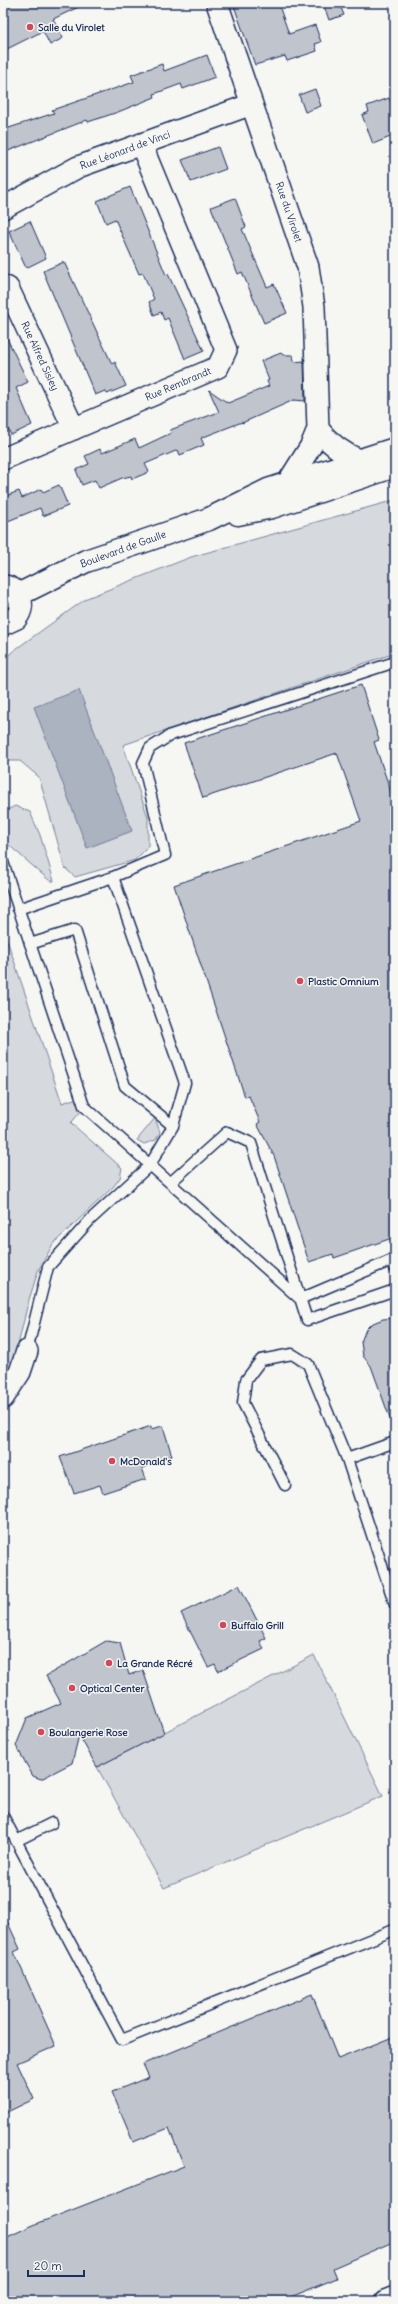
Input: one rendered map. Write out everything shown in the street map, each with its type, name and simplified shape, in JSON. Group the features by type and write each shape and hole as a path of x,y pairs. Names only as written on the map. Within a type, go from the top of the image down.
{"main road":[{"name":"Boulevard de Gaulle","path":"11,591 86,561 209,519 268,490 395,449"},
{"name":"Boulevard de Gaulle","path":"209,519 272,507 395,466"},
{"path":"3,624 11,622 20,613 21,607 11,591"}],"street":[{"name":"Rue du Virolet","path":"217,3 308,267 314,307 318,429 311,446 287,484"},
{"name":"Rue Léonard de Vinci","path":"3,208 78,167 252,104"},
{"name":"Rue Rembrandt","path":"3,459 218,367 226,350 141,144"},
{"name":"Rue Alfred Sisley","path":"3,286 8,288 74,429"},
{"path":"318,429 326,439 345,454 359,460"},
{"path":"3,1398 20,1372 27,1351"},
{"path":"385,2301 395,2297"}],"lane":[{"path":"18,909 113,877 165,855 143,764 150,748 171,735 395,662"},
{"path":"3,862 84,1106 300,1299"},
{"path":"27,1351 48,1267 91,1219 150,1165 173,1126 185,1083 113,877"},
{"path":"30,944 75,930 125,1086 173,1126"},
{"path":"170,1183 227,1132 251,1143 307,1320 395,1290"},
{"path":"300,1299 392,1260 395,1268"},
{"path":"285,1485 242,1403 246,1380 261,1360 292,1354 308,1364 347,1459 395,1605"},
{"path":"347,1459 395,1442"},
{"path":"3,1816 122,2040 394,1930"},
{"path":"16,1841 52,1823"}],"shaded area":[{"path":"395,500 395,653 123,745 148,817 148,847 135,860 75,877 65,868 39,777 20,761 3,761 3,661 13,651 87,598 191,557"},
{"path":"79,690 132,831 87,848 34,707"},
{"path":"15,806 30,812 40,835 54,881 50,881 3,840 3,812"},
{"path":"3,928 62,1103 77,1098 82,1110 71,1123 122,1168 120,1178 113,1187 53,1244 38,1271 28,1303 14,1362 3,1384"},
{"path":"155,1118 160,1132 156,1140 144,1144 137,1140"},
{"path":"314,1655 383,1796 164,1888 97,1767"}],"building":[{"name":"Salle du Virolet","path":"3,3 87,3 53,19 63,38 50,45 43,31 3,51"},
{"path":"233,3 278,3 289,34 315,25 321,42 315,44 317,51 287,61 285,56 255,65"},
{"path":"323,3 339,3 344,15 329,20"},
{"path":"207,55 215,77 183,89 181,84 154,94 155,97 118,112 88,122 87,120 3,153 3,130 54,113 52,110 134,82 131,75 162,64 164,71"},
{"path":"315,89 321,106 305,112 299,95"},
{"path":"389,98 395,111 395,135 373,144 362,115 369,112 367,106"},
{"path":"218,147 226,169 191,182 182,160"},
{"path":"130,187 166,275 168,274 204,351 185,359 168,318 164,320 161,312 154,315 149,302 154,299 143,273 139,274 115,219 106,223 97,201"},
{"path":"235,198 246,227 242,229 267,287 274,284 287,313 264,323 242,272 238,274 211,207"},
{"path":"30,221 46,258 26,268 9,231"},
{"path":"64,262 112,364 115,362 126,386 107,394 105,391 95,395 43,271"},
{"path":"3,330 28,382 16,388 32,425 11,435 3,418"},
{"path":"281,353 283,355 293,355 294,362 304,361 305,401 294,400 242,423 201,438 204,445 180,455 178,450 145,464 149,472 132,479 131,476 122,478 99,488 95,480 82,485 76,470 89,464 85,456 100,449 102,453 135,439 139,448 171,433 170,430 219,412 209,390 228,403 269,386 267,381 269,380 261,361"},
{"path":"59,485 68,506 43,516 40,508 3,523 3,497 19,491 22,498 41,489 43,492"},
{"name":"Plastic Omnium","path":"361,685 379,740 374,742 395,804 395,1237 334,1258 333,1254 309,1262 274,1156 257,1124 260,1122 249,1096 245,1097 174,885 361,821 337,753 203,798 184,743"},
{"path":"395,1318 395,1427 393,1427 371,1366 363,1356 361,1342 366,1329 371,1324 383,1319"},
{"name":"McDonald's","path":"151,1426 151,1429 163,1426 172,1456 142,1468 146,1479 103,1493 100,1485 74,1493 60,1457"},
{"name":"Buffalo Grill","path":"239,1585 266,1638 260,1641 264,1649 218,1671 215,1664 208,1667 181,1613"},
{"path":"106,1641 120,1643 129,1675 143,1670 164,1733 97,1767 79,1735 72,1763 41,1779 33,1776 16,1746 27,1718 61,1703 46,1676"},
{"path":"3,1912 20,1949 14,1952 56,2046 17,2063 34,2099 3,2114"},
{"path":"312,1994 338,2059 395,2036 395,2241 333,2268 337,2278 281,2301 3,2301 3,2239 31,2226 184,2166 169,2128 133,2142 112,2092 149,2077 143,2064"}],"place":[{"name":"Salle du Virolet","path":"30,27"},
{"name":"Plastic Omnium","path":"300,981"},
{"name":"McDonald's","path":"112,1461"},
{"name":"Buffalo Grill","path":"223,1625"},
{"name":"La Grande Récré","path":"109,1663"},
{"name":"Optical Center","path":"72,1688"},
{"name":"Boulangerie Rose","path":"41,1732"}]}
